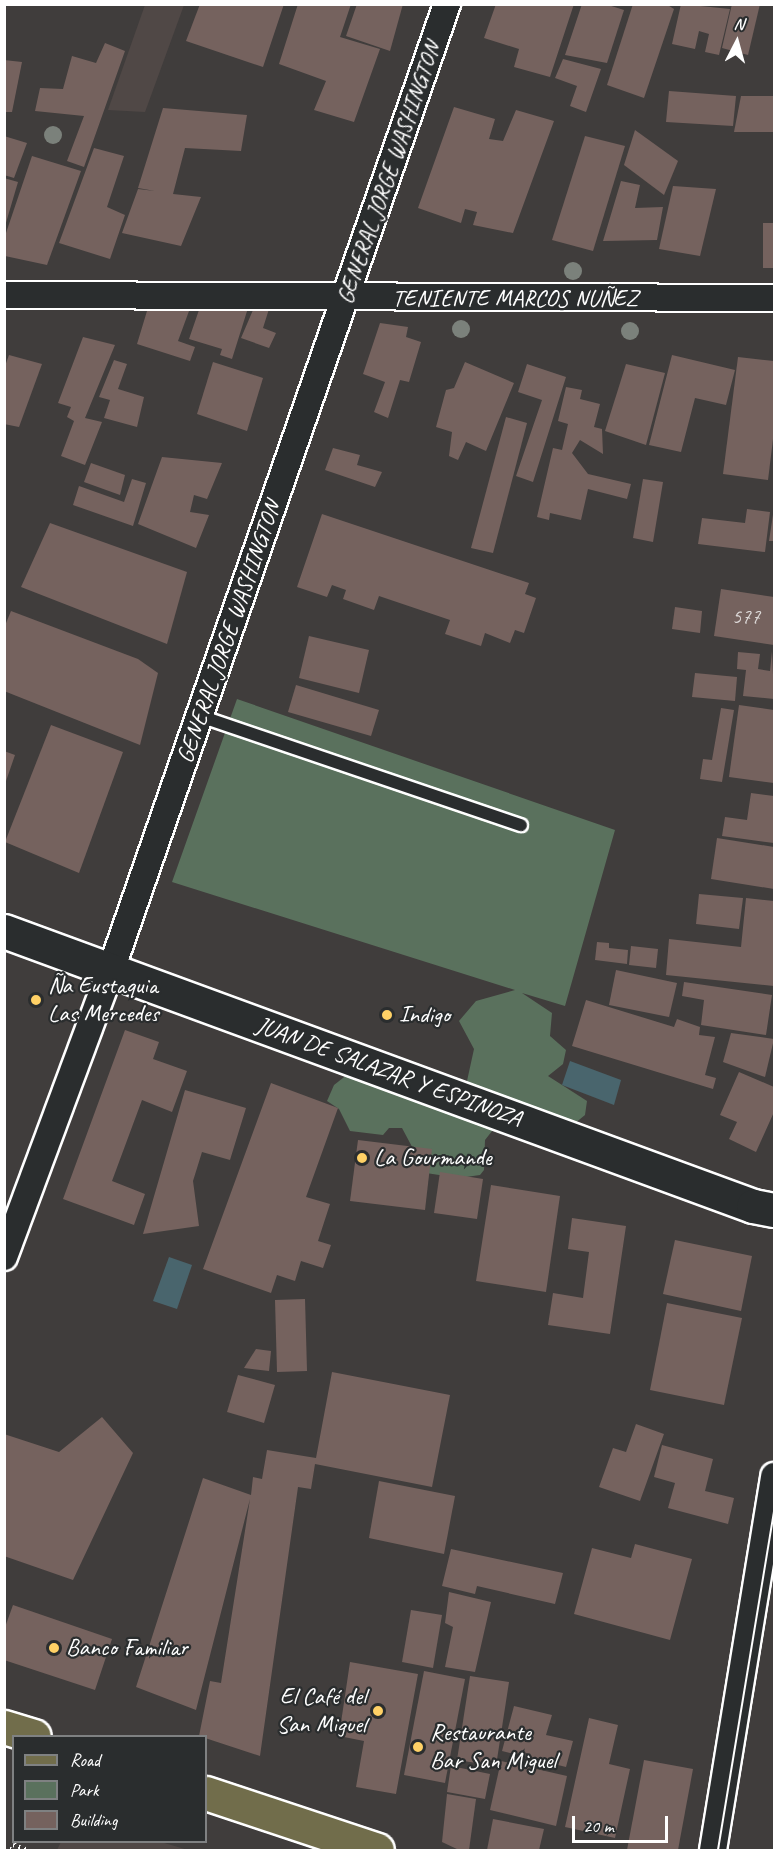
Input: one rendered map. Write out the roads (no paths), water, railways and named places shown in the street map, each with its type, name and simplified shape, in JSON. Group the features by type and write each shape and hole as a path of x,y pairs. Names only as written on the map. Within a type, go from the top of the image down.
{"main road":[{"path":"4,1727 28,1735"},
{"path":"207,1793 377,1851"}],"street":[{"name":"GENERAL JORGE WASHINGTON","path":"4,1257 111,970 447,4"},
{"name":"TENIENTE MARCOS NUÑEZ","path":"4,295 345,299 774,298"},
{"name":"JUAN DE SALAZAR Y ESPINOZA","path":"4,931 753,1206 774,1210"},
{"path":"713,1851 774,1476"}],"lane":[{"path":"200,716 521,825"}],"water":[{"path":"570,1061 621,1080 614,1105 562,1085"},
{"path":"169,1257 192,1265 177,1309 153,1301"}],"tram line":[{"path":"718,1850 774,1512"}],"place":[{"name":"Ña Eustaquia Las Mercedes","path":"36,1000"},
{"name":"Indigo","path":"387,1015"},
{"name":"La Gourmande","path":"362,1158"},
{"name":"Banco Familiar","path":"54,1648"},
{"name":"El Café del San Miguel","path":"378,1711"},
{"name":"Restaurante Bar San Miguel","path":"418,1747"}]}
